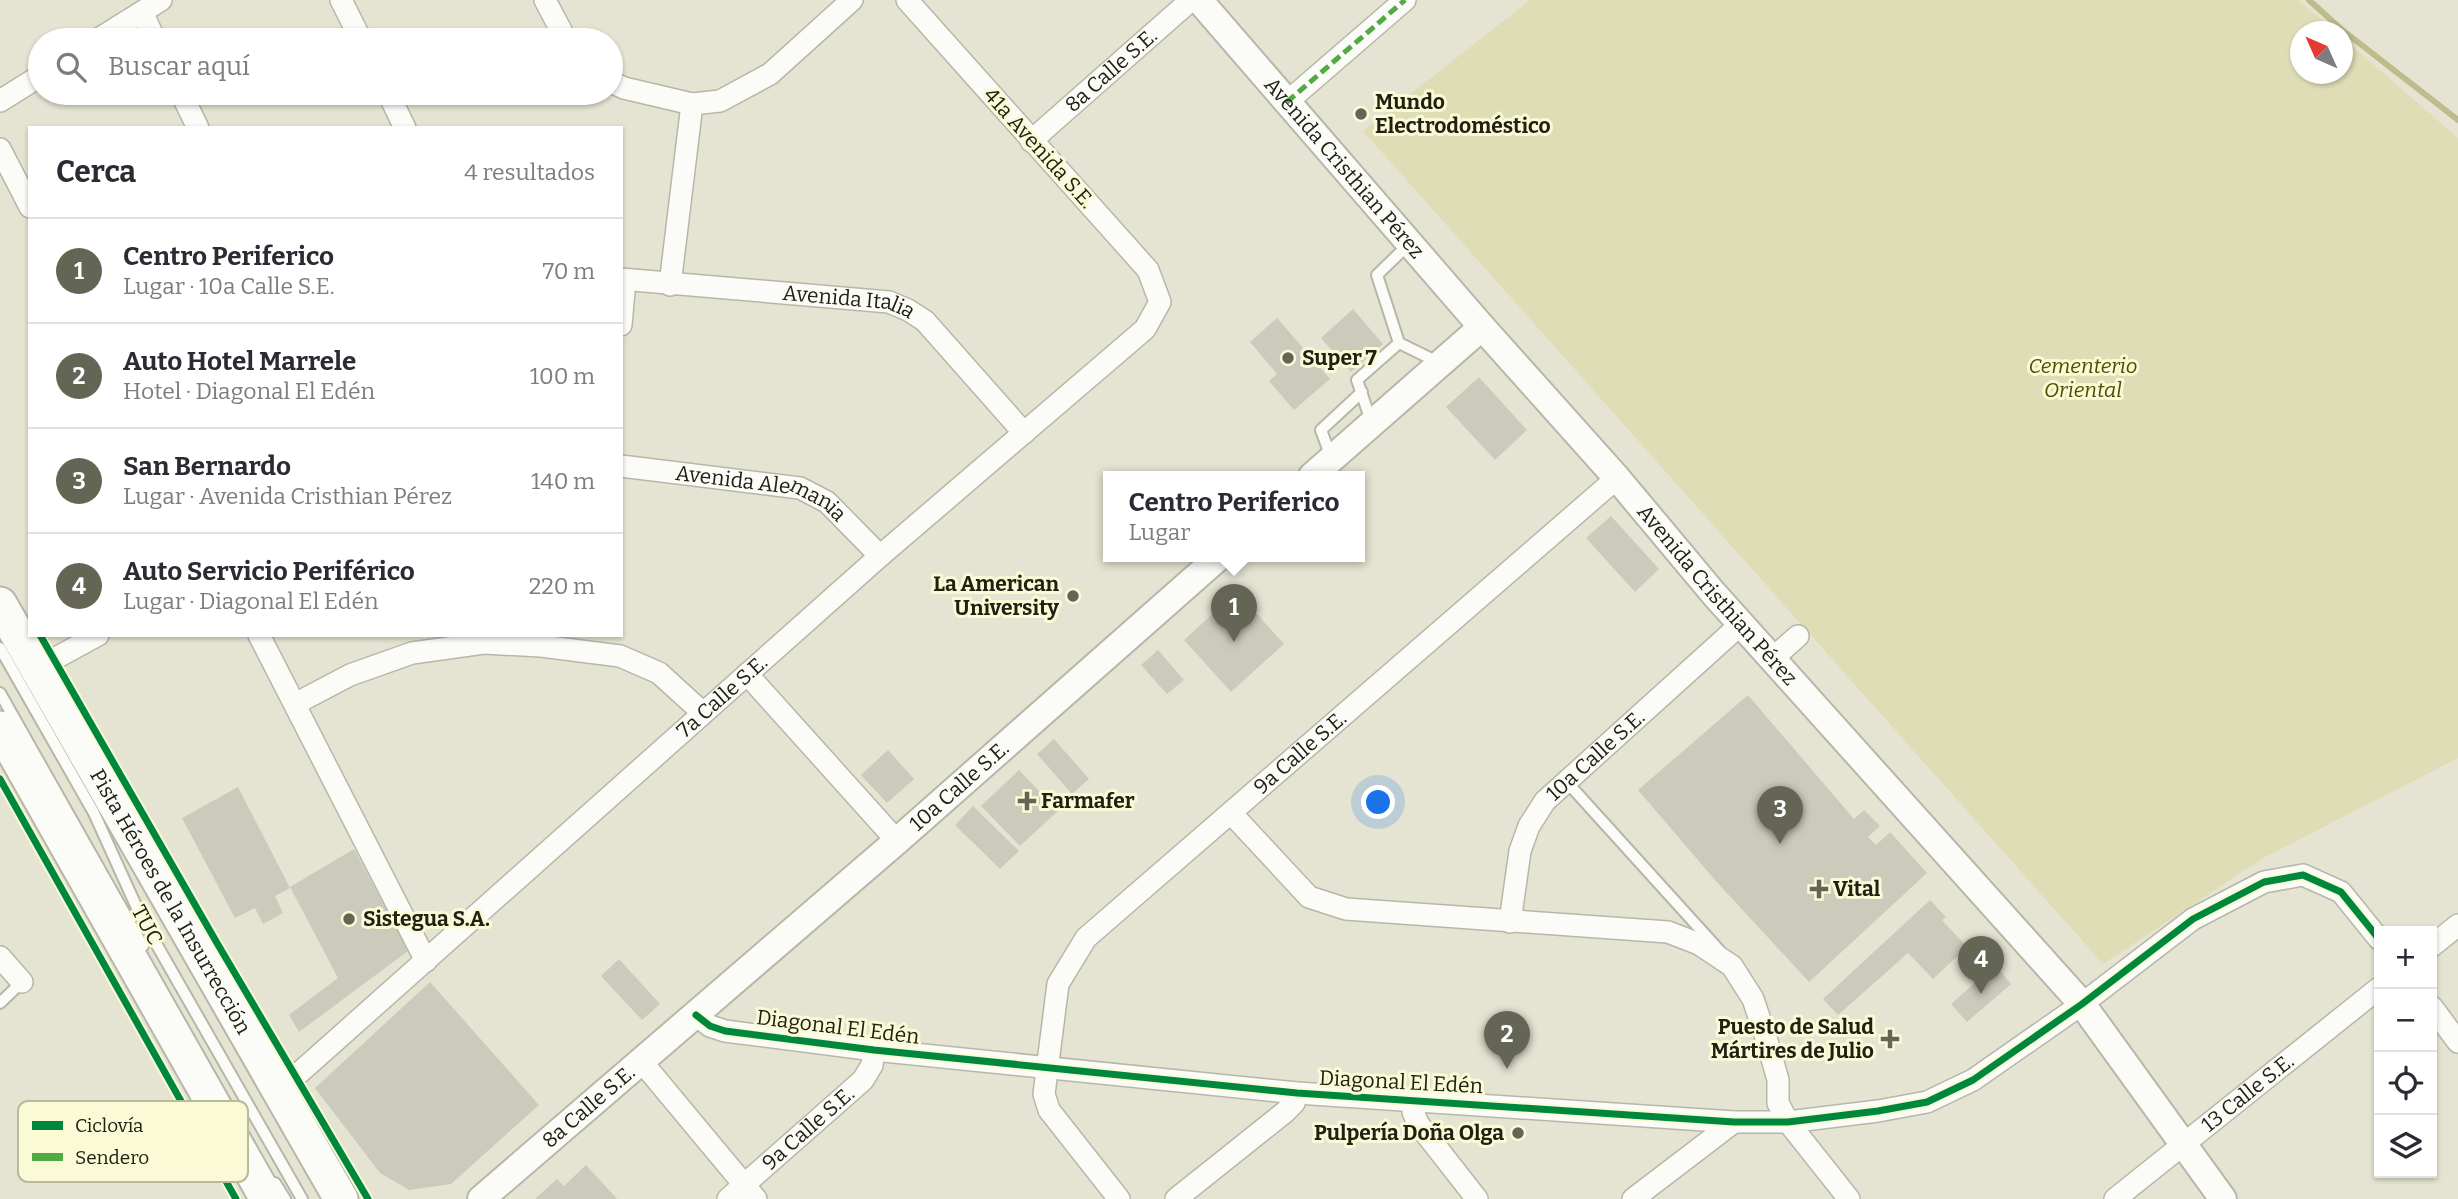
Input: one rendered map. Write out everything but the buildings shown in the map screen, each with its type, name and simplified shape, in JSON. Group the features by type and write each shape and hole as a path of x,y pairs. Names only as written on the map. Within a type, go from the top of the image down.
{"main road":[{"name":"Pista Héroes de la Insurrección","path":"0,604 341,1199"},
{"path":"0,728 219,1101"},
{"path":"248,1151 269,1187"}],"street":[{"path":"116,28 161,0"},
{"path":"341,0 355,28"},
{"path":"623,88 692,104 720,101 770,74 852,0"},
{"name":"41a Avenida S.E.","path":"907,0 1148,270 1160,302"},
{"name":"8a Calle S.E.","path":"1031,141 1191,0"},
{"name":"Avenida Cristhian Pérez","path":"1199,0 1482,327 1617,478 1741,625 2082,1004 2223,1199"},
{"path":"1287,102 1405,0"},
{"path":"554,4 562,28"},
{"path":"142,12 149,28"},
{"path":"0,101 28,84"},
{"path":"670,285 692,104"},
{"path":"187,105 197,126"},
{"path":"394,105 404,126"},
{"path":"0,149 28,203"},
{"name":"Avenida Italia","path":"623,279 889,302 925,321 1024,433"},
{"name":"7a Calle S.E.","path":"280,1090 880,556 1145,329 1160,302"},
{"path":"1322,467 1482,327"},
{"name":"Avenida Alemania","path":"623,466 800,488 827,502 880,556"},
{"name":"9a Calle S.E.","path":"1119,1199 1049,1110 1044,1094 1058,984 1086,938 1617,478"},
{"name":"10a Calle S.E.","path":"696,1015 1213,562"},
{"name":"10a Calle S.E.","path":"1510,922 1521,851 1529,826 1545,801 1741,625"},
{"path":"1773,659 1798,636"},
{"path":"38,671 63,653 94,637"},
{"path":"260,637 426,961"},
{"path":"295,704 349,675 412,653 484,643 541,646 620,656 659,673 703,713"},
{"path":"747,674 897,841"},
{"path":"1231,813 1309,897 1346,909 1668,932 1699,944 1732,965 1753,999 1777,1080 1778,1103 1788,1122 1849,1199"},
{"name":"Diagonal El Edén","path":"696,1015 710,1026 724,1031 874,1050 1297,1093 1734,1122 1788,1122 1927,1102 1973,1080 2082,1004 2193,919 2264,882 2303,875 2341,891 2374,933"},
{"path":"2437,942 2458,925"},
{"path":"0,957 22,982"},
{"name":"13 Calle S.E.","path":"2115,1199 2378,989"},
{"path":"2437,1014 2458,1042"},
{"name":"8a Calle S.E.","path":"481,1199 696,1015"},
{"name":"9a Calle S.E.","path":"728,1199 751,1192 863,1080 872,1065 874,1050"},
{"path":"642,1062 751,1192"},
{"path":"1176,1199 1285,1112 1294,1103 1297,1093"},
{"path":"1413,1099 1413,1112 1419,1125 1477,1199"},
{"path":"1633,1199 1734,1122"}],"lane":[{"path":"1410,243 1377,275 1399,343 1440,363"},
{"path":"1372,423 1357,380 1399,343"},
{"path":"1322,467 1321,430 1362,392"},
{"name":"TUC","path":"0,648 94,813 142,919 246,1101"},
{"name":"TUC","path":"0,692 147,954"},
{"path":"1566,781 1690,915 1732,965"},
{"path":"0,1003 22,982"},
{"name":"TUC","path":"248,1104 302,1199"},
{"path":"269,1187 285,1199"}],"green space":[{"name":"Cementerio Oriental","path":"1530,0 2298,0 2323,21 2290,21 2290,84 2353,84 2353,47 2458,138 2458,758 2263,858 2103,964 1363,131"}],"waterway":[{"path":"2309,0 2341,29 2458,120"}],"marked path":[{"path":"1287,102 1405,0"}],"cycle path":[{"path":"41,637 368,1199"},
{"path":"0,779 181,1101"},
{"path":"696,1015 710,1026 725,1031 874,1050 1297,1093 1734,1122 1788,1122 1927,1102 1973,1080 2082,1004 2193,919 2264,882 2303,875 2341,892 2374,933"},
{"path":"226,1182 236,1199"}],"place":[{"name":"Mundo Electrodoméstico","path":"1361,114"},
{"name":"Super 7","path":"1288,358"},
{"name":"La American University","path":"1073,596"},
{"name":"Centro Periferico","path":"1234,642"},
{"name":"Farmafer","path":"1027,801"},
{"name":"San Bernardo","path":"1780,844"},
{"name":"Vital","path":"1819,889"},
{"name":"Sistegua S.A.","path":"349,919"},
{"name":"Auto Servicio Periférico","path":"1981,994"},
{"name":"Puesto de Salud Mártires de Julio","path":"1890,1039"},
{"name":"Auto Hotel Marrele","path":"1507,1069"},
{"name":"Pulpería Doña Olga","path":"1518,1133"}]}
